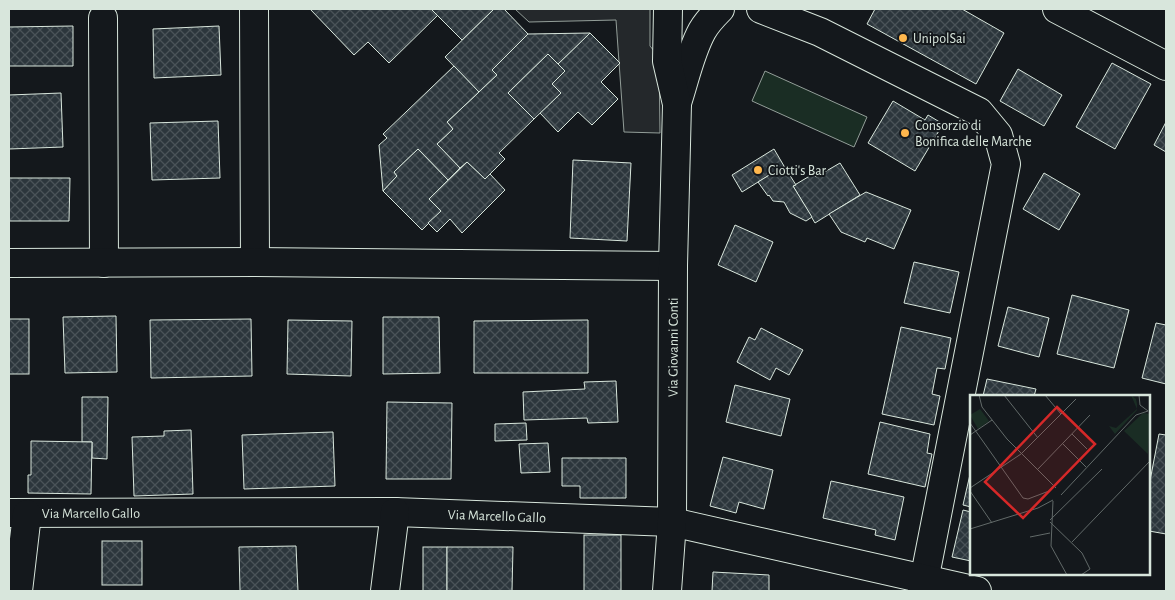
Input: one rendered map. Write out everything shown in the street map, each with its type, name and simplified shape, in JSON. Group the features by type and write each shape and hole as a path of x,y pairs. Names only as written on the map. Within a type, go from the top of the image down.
{"street":[{"path":"254,9 255,262"},
{"name":"Via Giovanni Conti","path":"667,591 672,522 673,266 677,104 667,61 668,9"},
{"name":"Via Giovanni Conti","path":"677,104 702,30 710,18 720,9"},
{"path":"761,9 820,32 979,112 998,135 1006,164 923,585"},
{"path":"797,9 820,32"},
{"path":"1058,9 1166,66"},
{"path":"103,18 104,263"},
{"path":"9,263 255,262 673,266"},
{"path":"385,591 395,512"},
{"name":"Via Marcello Gallo","path":"18,513 395,512 672,522 923,585 977,591"},
{"path":"18,513 18,591"}],"green space":[{"path":"765,71 867,117 854,147 752,101"}],"shaded area":[{"path":"515,9 650,9 650,46 659,57 660,133 624,132 616,20 529,22"}],"building":[{"path":"310,9 431,9 438,15 389,63 368,42 354,55"},
{"path":"431,9 494,9 462,40"},
{"path":"494,9 504,9 528,34 492,70 497,75 479,92 445,57"},
{"path":"875,9 962,9 1004,33 976,84 867,24"},
{"path":"73,26 73,66 9,66 9,27"},
{"path":"219,26 221,75 154,78 153,29"},
{"path":"590,33 620,63 601,82 618,99 592,125 578,112 558,132 540,113 561,93 552,84 565,71 558,64"},
{"path":"590,33 558,64 548,54 508,93 534,119 499,153 505,159 485,179 467,162 460,168 437,144 453,129 447,122 497,75 492,70 528,34"},
{"path":"548,54 565,71 552,84 561,93 534,119 508,93"},
{"path":"1112,63 1151,84 1115,149 1076,127"},
{"path":"454,66 479,92 447,122 453,129 437,144 460,168 448,180 418,149 394,172 397,176 383,191 379,145 387,138 383,134"},
{"path":"1018,69 1062,95 1044,126 1000,101"},
{"path":"61,93 63,147 9,149 9,95"},
{"name":"Consorzio di Bonifica delle Marche","path":"893,101 925,120 928,115 943,124 915,171 868,143"},
{"path":"218,121 220,178 152,180 150,123"},
{"path":"1166,122 1166,152 1154,145"},
{"path":"418,149 448,180 429,199 441,211 422,230 383,191 397,176 394,172"},
{"name":"Ciotti's Bar","path":"774,149 784,166 742,192 732,175"},
{"path":"573,160 631,163 627,241 570,238"},
{"path":"467,162 485,179 490,174 505,190 462,233 450,219 437,232 428,223 441,211 429,199"},
{"path":"840,163 860,195 815,223 793,186 813,174 816,177"},
{"path":"784,166 796,185 793,186 812,217 806,221 790,213 784,202 773,201 758,182"},
{"path":"1044,173 1080,194 1059,230 1023,209"},
{"path":"9,178 70,178 69,221 9,221"},
{"path":"866,192 911,210 894,249 867,238 865,242 841,232 829,214"},
{"path":"735,225 773,242 756,282 718,265"},
{"path":"914,262 959,272 950,313 904,303"},
{"path":"1072,295 1129,310 1114,368 1057,354"},
{"path":"1008,307 1049,318 1039,357 998,346"},
{"path":"116,316 117,372 65,373 63,317"},
{"path":"383,317 439,317 440,373 383,374"},
{"path":"9,319 29,319 29,374 9,374"},
{"path":"251,319 252,376 151,378 150,320"},
{"path":"288,320 352,321 351,376 287,374"},
{"path":"588,320 588,373 474,373 474,321"},
{"path":"1156,323 1166,325 1166,384 1142,378"},
{"path":"901,327 951,338 945,369 937,368 932,394 940,396 934,425 882,414"},
{"path":"761,328 803,350 789,375 776,368 770,380 737,362 749,337 755,340"},
{"path":"987,379 1036,389 1034,395 983,395"},
{"path":"616,381 618,422 588,423 587,418 524,420 523,392 585,389 584,382"},
{"path":"735,385 790,399 781,436 726,422"},
{"path":"82,397 108,397 107,459 92,458 92,442 82,442"},
{"path":"387,402 452,403 451,479 386,479"},
{"path":"880,422 930,434 927,453 932,454 925,487 868,474"},
{"path":"526,423 527,440 495,441 495,424"},
{"path":"191,430 193,494 134,496 132,437 164,436 164,431"},
{"path":"333,432 335,486 244,489 242,435"},
{"path":"1159,434 1166,435 1166,534 1150,531 1150,481"},
{"path":"31,441 92,442 91,494 28,493 28,475 31,475"},
{"path":"548,443 550,472 521,473 519,444"},
{"path":"723,457 773,470 764,509 739,502 736,513 710,506"},
{"path":"562,458 626,458 626,498 580,498 580,486 562,486"},
{"path":"970,474 970,507 963,505"},
{"path":"831,481 904,497 895,540 875,535 876,530 823,518"},
{"path":"963,510 970,512 970,561 952,557"},
{"path":"584,535 621,535 621,591 584,591"},
{"path":"102,541 142,541 142,585 102,585"},
{"path":"296,546 298,591 240,591 239,547"},
{"path":"423,547 447,547 447,591 423,591"},
{"path":"447,547 513,547 512,591 447,591"},
{"path":"713,572 769,575 769,591 712,591"}],"place":[{"name":"UnipolSai","path":"903,38"},
{"name":"Consorzio di Bonifica delle Marche","path":"905,133"},
{"name":"Ciotti's Bar","path":"758,170"}]}
